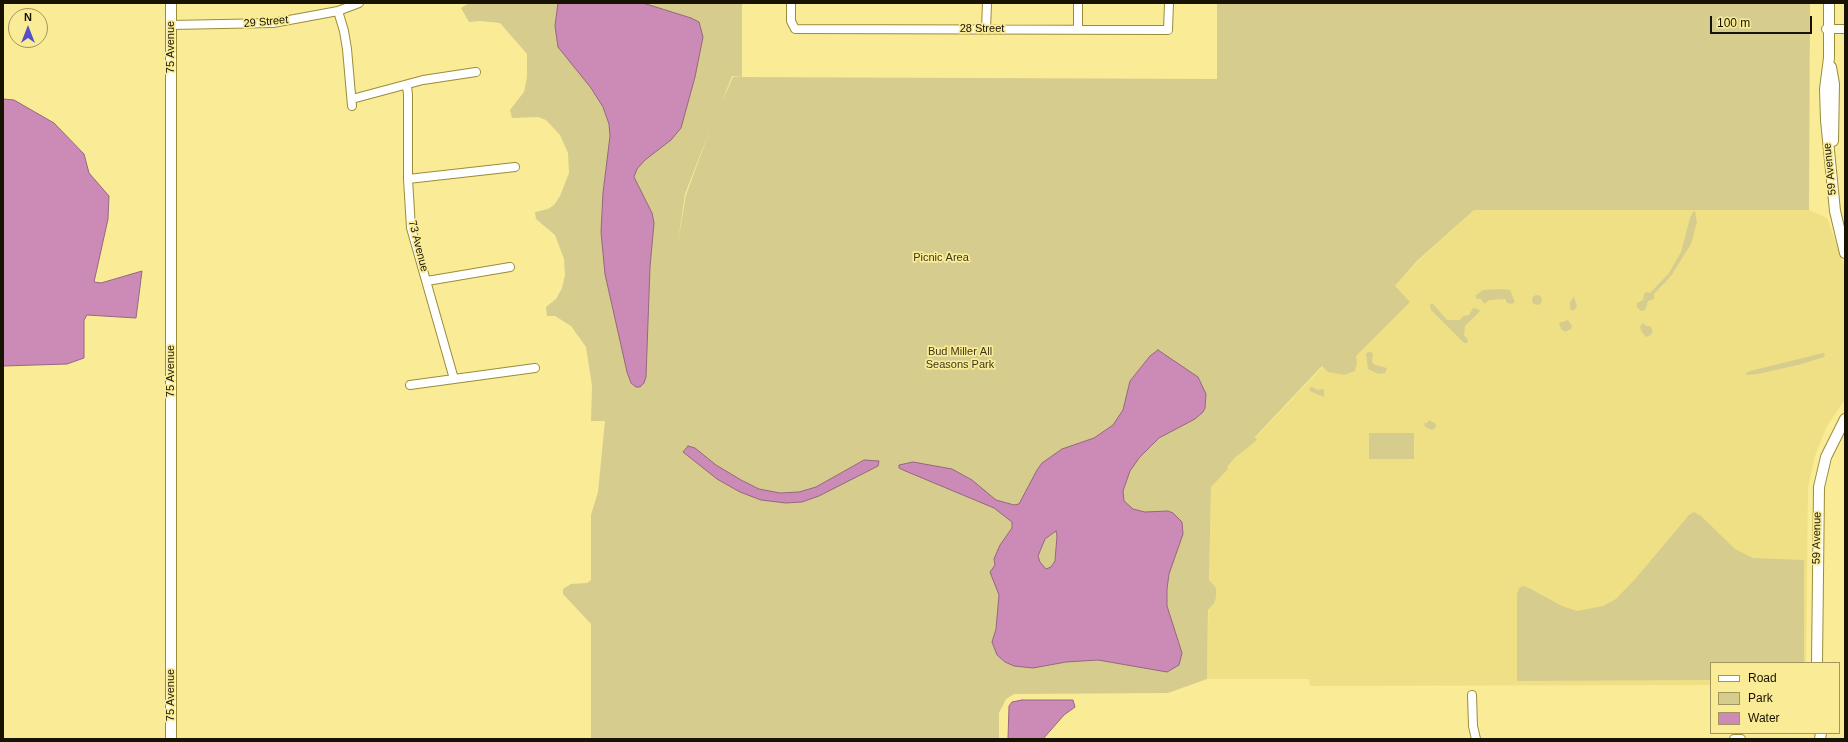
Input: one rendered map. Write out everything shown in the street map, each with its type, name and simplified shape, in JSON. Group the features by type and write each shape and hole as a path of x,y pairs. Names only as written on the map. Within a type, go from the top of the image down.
{"main road":[{"name":"75 Avenue","path":"171,3 171,739"},
{"path":"1829,3 1828,29 1830,84"},
{"name":"59 Avenue","path":"1830,84 1834,175 1838,206 1845,237"},
{"name":"59 Avenue","path":"1830,84 1831,182 1835,211 1845,253"},
{"name":"59 Avenue","path":"1817,662 1819,486 1826,456 1845,419"}],"street":[{"name":"29 Street","path":"171,25 273,23 338,11 360,3"},
{"name":"28 Street","path":"791,3 791,21 795,29 986,30 1168,30 1168,3"},
{"path":"986,30 987,3"},
{"path":"1078,3 1078,30"},
{"path":"338,11 344,31 347,49 352,102 423,80 476,72"},
{"path":"1828,29 1845,29"},
{"name":"73 Avenue","path":"407,86 408,179 411,228 454,379"},
{"path":"408,179 515,167"},
{"path":"427,281 510,268"},
{"path":"410,385 535,368"},
{"path":"1472,695 1473,726 1476,739"},
{"path":"1734,739 1741,739"}],"shaded area":[{"path":"1474,210 1809,210 1827,218 1845,268 1845,399 1826,428 1815,456 1808,488 1806,662 1710,662 1710,685 1310,686 1309,679 1207,679 1211,484 1314,376 1417,262"}],"green space":[{"name":"Bud Miller All Seasons Park","path":"469,3 742,3 742,77 732,76 721,104 733,77 1217,79 1217,3 1810,3 1809,210 1474,210 1417,261 1395,286 1410,302 1356,356 1357,363 1355,371 1344,375 1328,372 1322,366 1255,437 1257,440 1236,457 1227,467 1228,469 1211,487 1209,580 1216,588 1216,596 1215,602 1208,610 1207,679 1168,693 1014,694 1006,699 999,713 999,739 591,739 591,624 563,594 563,589 571,584 587,583 591,580 591,515 598,492 605,421 591,421 592,386 586,347 571,326 555,316 547,316 546,307 556,299 562,288 565,275 564,259 555,235 536,219 535,212 548,209 554,205 560,196 569,173 568,153 560,135 546,120 538,117 512,118 510,110 524,92 527,77 527,54 500,23 480,21 469,22 461,8","holes":["711,127 686,195 678,242 685,194"]},
{"path":"1695,211 1697,222 1691,244 1671,276 1654,294 1654,299 1648,301 1645,310 1641,311 1637,307 1637,303 1643,300 1644,294 1646,292 1650,293 1669,273 1681,252 1690,218"},
{"path":"1483,290 1510,290 1515,302 1512,304 1507,303 1505,299 1489,300 1484,304 1481,299 1477,299 1475,296"},
{"path":"1535,295 1539,295 1541,296 1541,304 1535,305 1532,302 1532,298"},
{"path":"1574,296 1577,307 1573,311 1570,309 1570,302"},
{"path":"1430,304 1433,304 1447,320 1460,320 1463,316 1469,315 1473,308 1480,311 1465,326 1464,335 1468,340 1467,343 1464,343 1431,310"},
{"path":"1568,320 1572,326 1571,329 1565,332 1561,329 1559,323"},
{"path":"1643,323 1646,326 1650,326 1653,331 1651,335 1646,337 1642,332 1640,327"},
{"path":"1368,352 1373,354 1372,362 1375,365 1387,368 1385,373 1378,374 1368,369 1366,354"},
{"path":"1823,353 1825,354 1824,357 1802,364 1758,374 1746,375 1746,373 1750,371"},
{"path":"1312,387 1318,390 1324,389 1324,397 1310,391 1309,388"},
{"path":"1429,420 1436,424 1436,427 1432,430 1425,427 1424,423 1427,423"},
{"path":"1369,433 1414,433 1414,459 1369,459"},
{"path":"1694,512 1701,516 1735,549 1753,558 1804,560 1804,662 1710,662 1710,680 1517,681 1517,594 1519,588 1523,586 1529,588 1562,606 1577,611 1603,606 1616,599 1636,578 1689,515"}],"water":[{"path":"558,3 643,3 691,18 699,22 703,37 695,77 681,128 671,140 645,160 637,169 634,177 652,213 654,223 650,267 646,377 644,383 640,387 636,387 631,383 627,372 605,274 601,232 603,193 610,136 609,124 603,107 591,88 558,47 555,26"},
{"path":"3,99 14,100 54,123 84,154 89,173 109,196 108,219 94,282 101,283 142,271 136,318 87,315 84,320 84,358 67,364 3,366"},
{"path":"1158,350 1198,377 1206,394 1205,408 1203,412 1195,419 1159,438 1139,458 1130,471 1123,491 1124,501 1133,509 1145,512 1168,511 1173,513 1182,522 1183,534 1169,574 1167,589 1167,606 1182,653 1179,665 1167,672 1098,660 1066,662 1033,668 1014,666 1005,662 997,655 992,642 996,629 999,595 990,572 995,565 994,559 1000,545 1012,528 1012,522 994,508 903,470 899,468 899,465 913,462 952,469 972,480 996,500 1014,505 1019,504 1042,463 1062,449 1094,438 1113,425 1123,410 1130,381 1150,356","holes":["1056,531 1055,561 1051,567 1046,569 1040,562 1038,556 1045,539"]},
{"path":"688,446 695,448 716,465 741,480 759,489 780,493 799,492 816,487 864,460 879,461 878,466 819,496 802,502 786,503 761,500 740,492 717,479 683,452"},
{"path":"1022,700 1073,700 1075,707 1064,715 1043,739 1008,739 1009,706 1012,702"}],"park label":[{"name":"Picnic Area","path":"941,258"}]}
